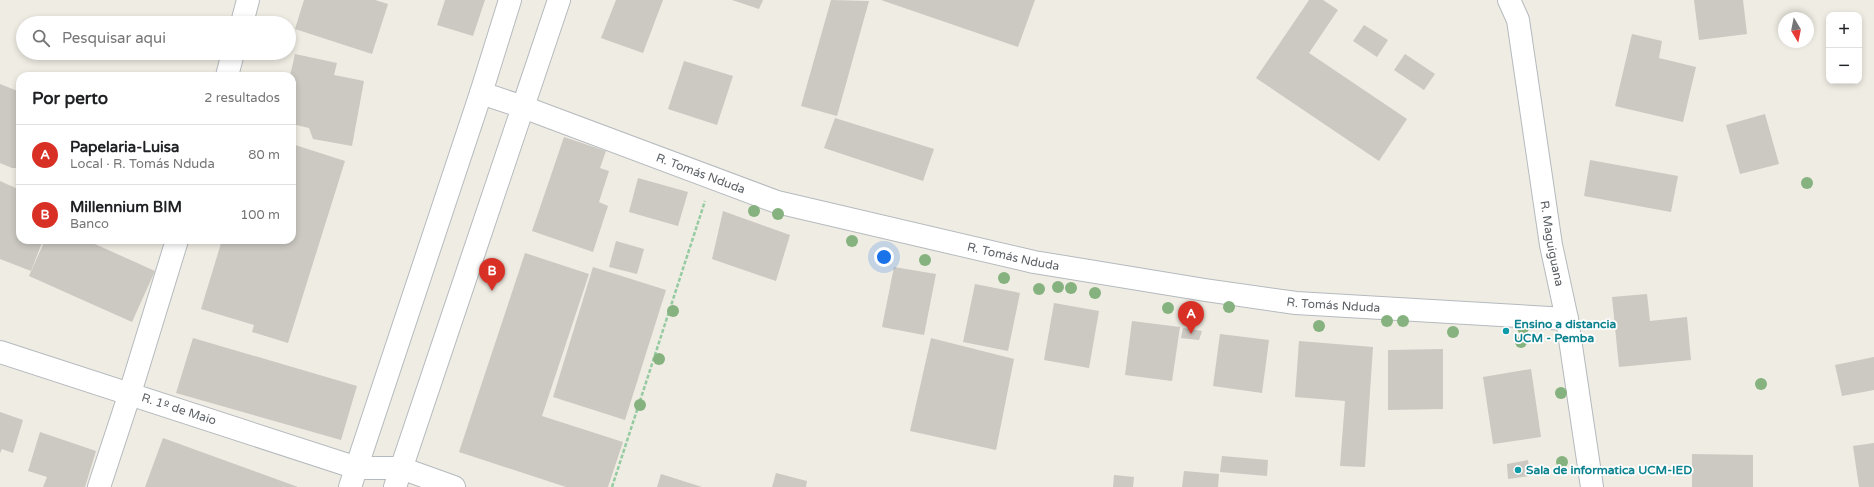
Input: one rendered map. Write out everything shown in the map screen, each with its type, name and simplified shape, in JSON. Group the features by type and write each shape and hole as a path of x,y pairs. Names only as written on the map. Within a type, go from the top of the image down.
{"street":[{"path":"354,477 481,93 510,0"},
{"path":"454,487 398,478 559,0"},
{"name":"R. Maguiguana","path":"1509,0 1518,20 1551,245 1567,320 1592,487"},
{"path":"243,16 245,1"},
{"path":"228,72 232,60"},
{"name":"R. Tomás Nduda","path":"481,93 523,107 777,202 1034,262 1296,303 1567,320"},
{"path":"99,487 177,244"},
{"name":"R. 1º de Maio","path":"0,352 130,394 354,477 398,478"}],"path":[{"path":"612,487 712,178"}],"building":[{"path":"304,0 375,0 388,4 372,54 296,29"},
{"path":"445,0 485,0 473,36 437,25"},
{"path":"616,0 663,0 643,53 601,38"},
{"path":"732,0 763,0 759,9"},
{"path":"831,0 869,1 837,116 801,106"},
{"path":"881,0 1035,0 1018,47"},
{"path":"1309,0 1323,0 1338,10 1309,53 1407,119 1379,161 1256,78"},
{"path":"1694,0 1743,0 1747,34 1699,40"},
{"path":"1364,25 1388,40 1377,57 1353,41"},
{"path":"1632,34 1662,41 1659,58 1696,67 1683,122 1615,106"},
{"path":"296,54 337,63 334,75 364,81 352,146 313,139 309,128 296,125 296,72 291,72 294,60 296,60"},
{"path":"1405,54 1435,74 1424,90 1394,70"},
{"path":"684,61 733,76 717,125 668,109"},
{"path":"0,84 16,90 16,168 0,163"},
{"path":"1765,114 1779,164 1740,174 1726,125"},
{"path":"835,118 934,149 923,181 824,148"},
{"path":"564,137 606,151 600,168 609,171 599,202 608,206 593,252 532,231"},
{"path":"296,145 345,161 288,343 252,332 254,325 201,309 221,244 296,244"},
{"path":"1590,160 1678,176 1671,212 1584,196"},
{"path":"638,178 688,192 678,226 629,212"},
{"path":"0,181 16,188 16,244 41,244 31,271 0,259"},
{"path":"723,211 790,235 776,281 712,259"},
{"path":"616,241 644,249 637,274 609,267"},
{"path":"43,244 95,244 155,271 132,322 29,276"},
{"path":"525,253 589,274 542,416 623,442 608,487 566,487 459,452"},
{"path":"593,267 666,290 625,420 553,397"},
{"path":"894,267 936,274 924,335 882,327"},
{"path":"975,284 1020,293 1008,351 963,342"},
{"path":"1647,294 1650,321 1687,317 1691,360 1619,367 1612,297"},
{"path":"1054,303 1099,311 1089,368 1044,360"},
{"path":"1132,321 1180,327 1172,381 1125,375"},
{"path":"1183,328 1202,331 1199,340 1181,338"},
{"path":"1220,334 1269,340 1262,393 1213,386"},
{"path":"193,338 357,386 341,440 176,393"},
{"path":"931,338 1014,359 996,450 910,431"},
{"path":"1299,341 1373,347 1365,467 1340,466 1345,401 1295,397"},
{"path":"1443,349 1443,409 1388,410 1388,350"},
{"path":"1874,357 1874,390 1842,396 1835,365"},
{"path":"1531,369 1541,437 1493,444 1483,377"},
{"path":"0,412 23,420 13,453 2,449 0,453"},
{"path":"40,432 96,451 85,487 43,487 47,477 28,471"},
{"path":"163,438 298,487 145,487"},
{"path":"1874,443 1874,487 1859,487 1853,446"},
{"path":"1692,454 1753,455 1753,487 1692,487"},
{"path":"1222,456 1268,460 1267,476 1220,472"},
{"name":"Sala de informatica UCM-IED","path":"1528,460 1530,476 1508,479 1507,464"},
{"path":"1184,471 1219,474 1218,487 1182,487"},
{"path":"776,473 807,481 806,487 772,487"},
{"path":"661,474 702,487 657,487"},
{"path":"1114,475 1134,477 1133,487 1113,487"}],"place":[{"name":"Millennium BIM","path":"492,291"},
{"name":"Ensino a distancia UCM - Pemba","path":"1506,331"},
{"name":"Papelaria-Luisa","path":"1191,334"},
{"name":"Sala de informatica UCM-IED","path":"1518,470"}]}
